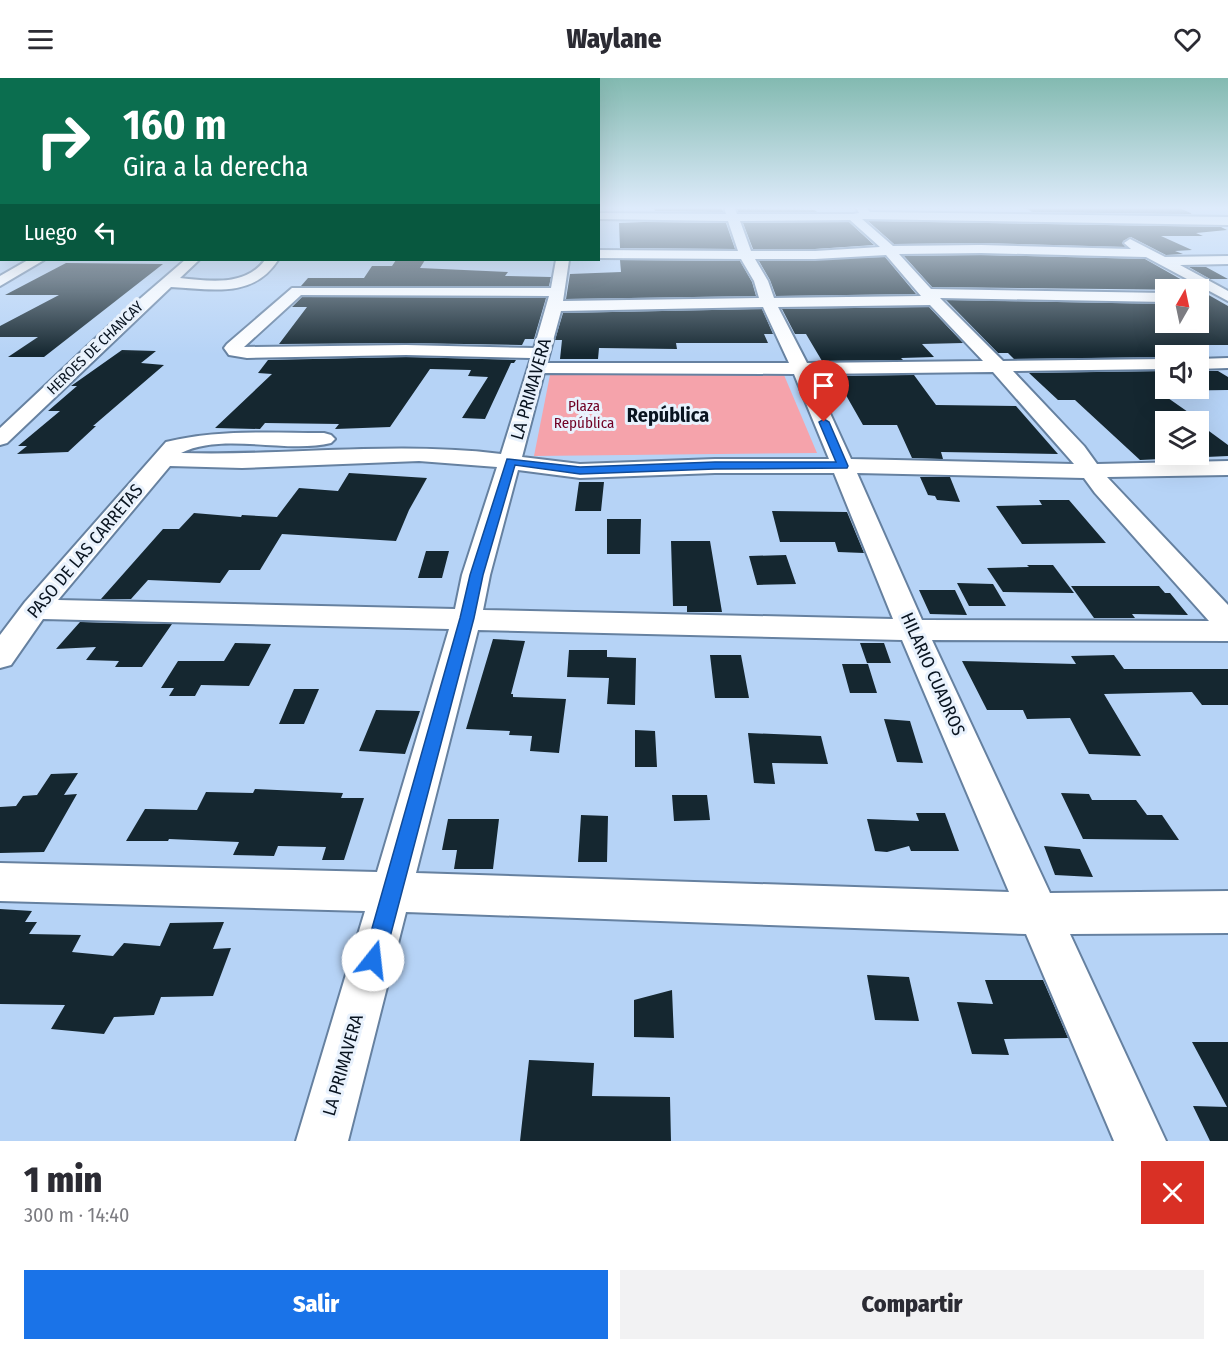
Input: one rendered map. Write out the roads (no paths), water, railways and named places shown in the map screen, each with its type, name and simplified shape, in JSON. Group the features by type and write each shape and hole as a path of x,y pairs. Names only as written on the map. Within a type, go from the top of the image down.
{"street":[{"name":"HILARIO CUADROS","path":"747,257 761,281 769,304 801,368 912,630 1140,1141"},
{"path":"894,257 1026,394 1103,488 1228,623"},
{"path":"1152,257 1228,298"},
{"path":"1160,261 1228,260"},
{"path":"0,282 35,261"},
{"name":"HEROES DE CHANCAY","path":"0,439 10,421 191,261"},
{"path":"167,282 239,283 260,275 267,269 271,261"},
{"name":"LA PRIMAVERA","path":"322,1141 467,618 476,575 540,360 562,261"},
{"path":"1155,298 931,297 769,304 297,291 233,348 235,351 247,353 406,350 540,360 801,368 1155,364"},
{"path":"1209,298 1228,298"},
{"path":"1209,364 1228,363"},
{"name":"PASO DE LAS CARRETAS","path":"0,657 35,609 168,453 242,461 419,454 513,454"},
{"path":"513,454 580,471 715,466 1091,471 1228,468"},
{"path":"35,609 912,630 1228,631"},
{"path":"0,882 392,892 1039,914 1228,912"}],"district":[{"name":"República","path":"668,415"}],"park label":[{"name":"Plaza República","path":"584,414"}]}
